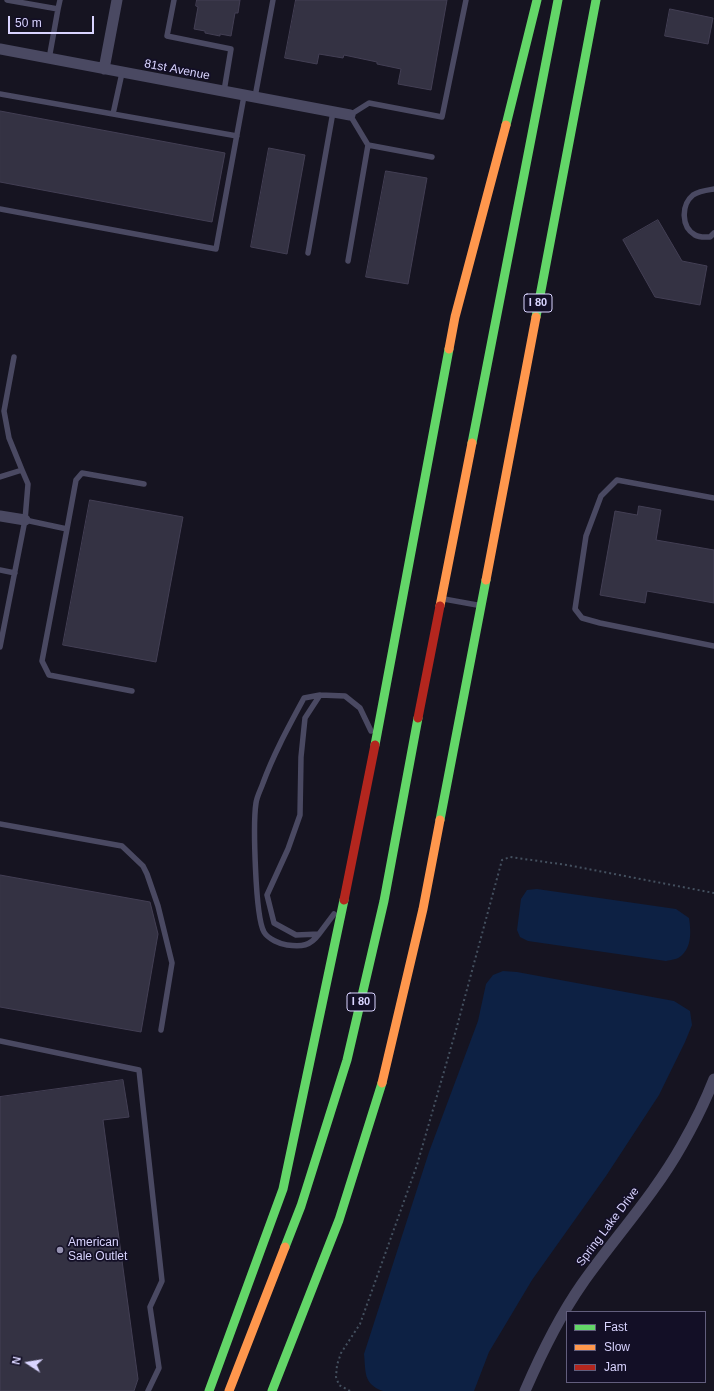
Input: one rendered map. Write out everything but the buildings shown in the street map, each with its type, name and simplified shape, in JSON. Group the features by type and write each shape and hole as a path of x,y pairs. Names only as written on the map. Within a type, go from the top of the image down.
{"highway":[{"path":"209,1391 283,1189 376,740 455,317 496,167 537,0"},
{"name":"I 80","path":"229,1391 301,1206 347,1060 384,901 441,599 558,0"},
{"name":"I 80","path":"272,1391 339,1220 386,1071 423,909 596,0"}],"street":[{"path":"104,69 117,0"},
{"name":"81st Avenue","path":"0,49 350,115"},
{"path":"0,516 25,520"},
{"name":"Spring Lake Drive","path":"525,1391 556,1327 582,1284 654,1187 682,1146 714,1079"}],"lane":[{"path":"7,0 58,9"},
{"path":"48,59 60,0"},
{"path":"174,0 167,36 231,49 224,92"},
{"path":"0,209 216,249 237,136 249,97 273,0"},
{"path":"348,261 368,145 350,115 369,104 442,118 466,0"},
{"path":"113,114 122,73"},
{"path":"0,94 237,136"},
{"path":"308,253 333,112"},
{"path":"368,145 432,157"},
{"path":"714,188 694,194 688,200 684,219 687,227 694,235 702,238 710,237 714,233"},
{"path":"0,647 25,520 28,484 9,438 4,411 14,357"},
{"path":"0,478 22,470"},
{"path":"132,691 49,675 42,661 76,480 82,473 144,484"},
{"path":"714,498 617,480 600,496 586,536 575,609 582,618 600,623 714,646"},
{"path":"25,520 67,529"},
{"path":"0,570 15,573"},
{"path":"441,599 481,606"},
{"path":"319,934 296,935 274,923 267,895 288,849 300,815 301,757 305,718 320,696"},
{"path":"344,899 313,942 298,946 281,944 265,934 260,920 257,887 255,828 256,802 271,763 304,698 344,696 360,708 376,740"},
{"path":"0,824 122,846 143,866 158,906 172,963 161,1030"},
{"path":"0,1041 139,1070 162,1281 150,1307 158,1368 148,1391"}],"path":[{"path":"350,1391 339,1385 336,1377 337,1365 341,1353 360,1324 417,1165 456,1030 502,860 510,857 567,865 714,893"}],"water":[{"path":"537,889 676,909 689,918 689,943 685,952 680,957 666,961 528,941 520,937 517,930 521,899 527,890"},
{"path":"503,971 517,972 674,1001 690,1011 692,1025 659,1095 606,1176 532,1280 489,1352 474,1391 383,1391 372,1385 369,1381 366,1372 364,1354 429,1152 478,1021 486,984 493,975"}],"traffic: fast":[{"path":"506,125 537,0"},
{"path":"472,443 558,0"},
{"path":"536,317 596,0"},
{"path":"375,745 449,349"},
{"path":"440,820 486,580"},
{"path":"285,1247 301,1206 347,1060 384,901 418,718"},
{"path":"209,1391 283,1189 344,900"},
{"path":"272,1391 339,1220 382,1083"}],"traffic: slow":[{"path":"449,349 455,317 506,125"},
{"path":"486,580 536,317"},
{"path":"440,606 472,443"},
{"path":"382,1083 423,909 440,820"},
{"path":"229,1391 285,1247"}],"traffic: jam":[{"path":"418,718 440,606"},
{"path":"344,900 375,745"}],"place":[{"name":"American Sale Outlet","path":"60,1250"}]}
